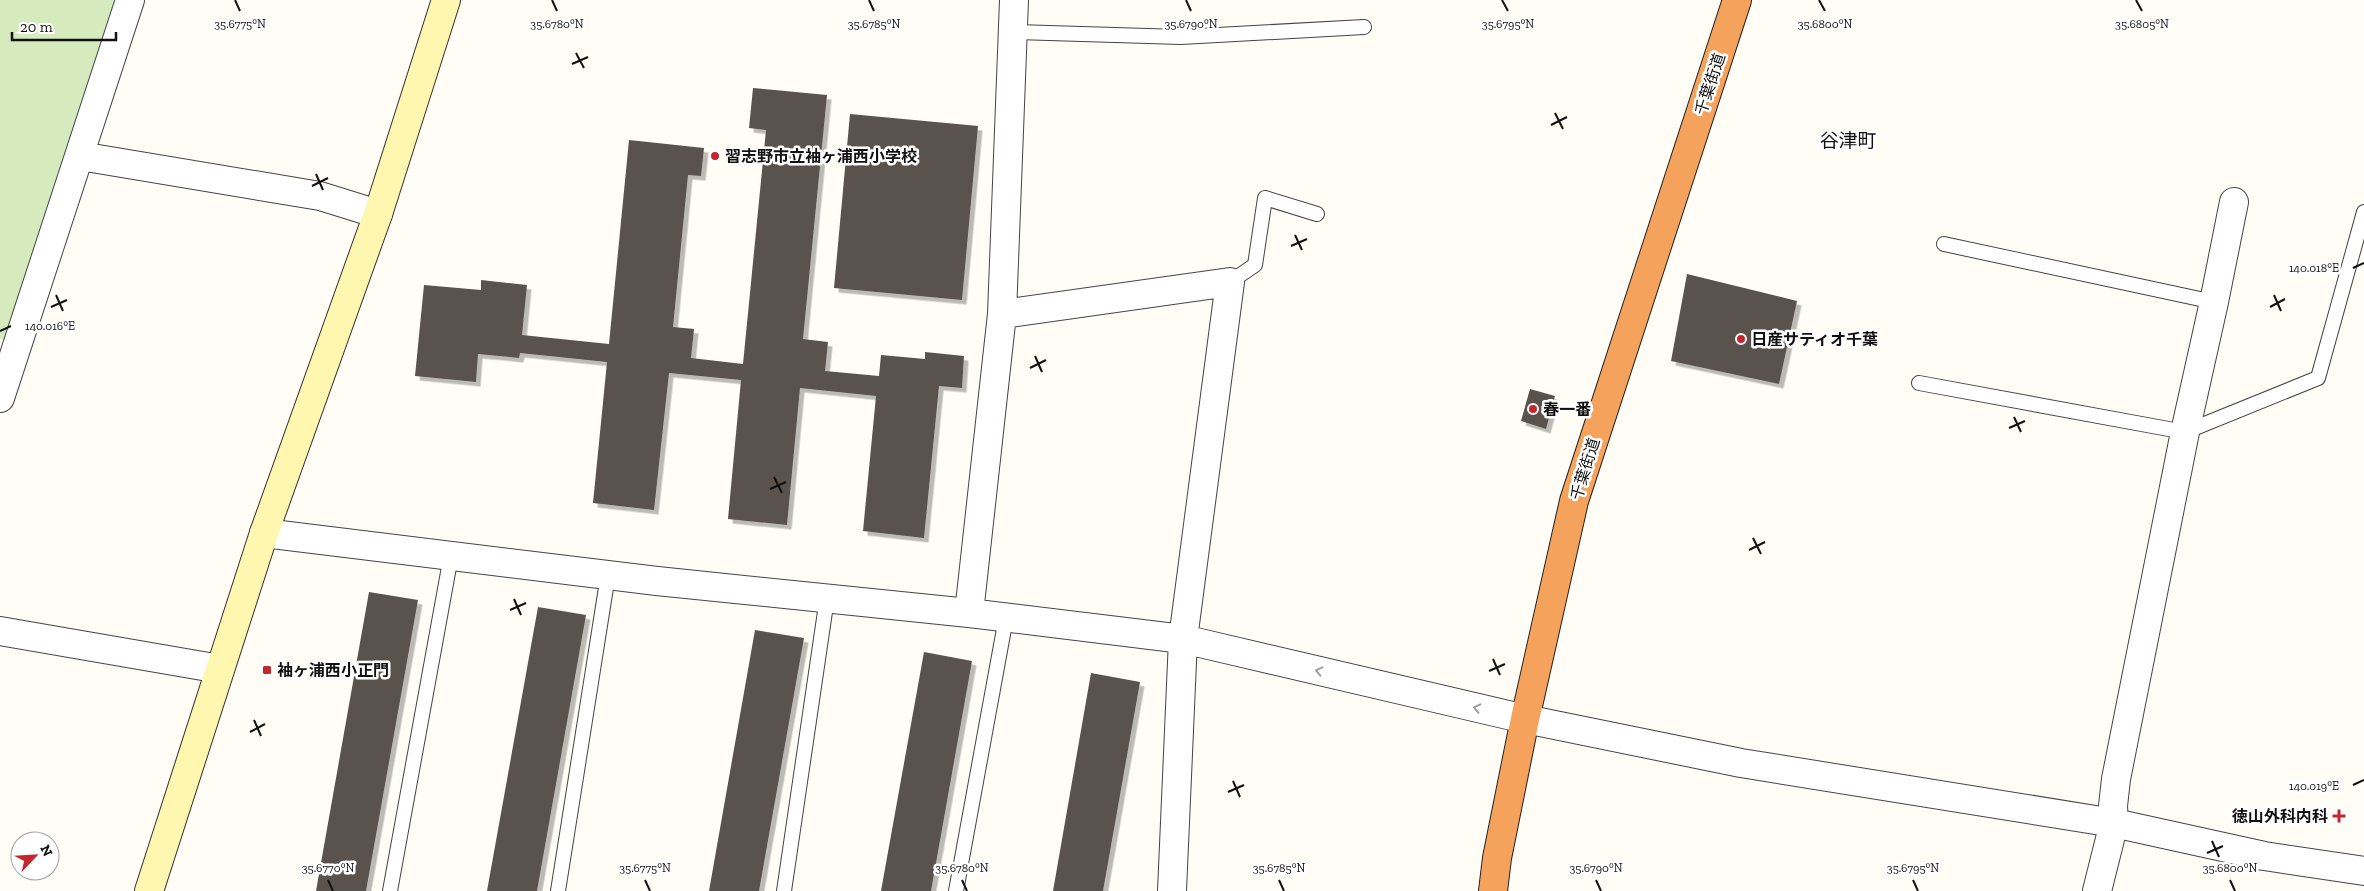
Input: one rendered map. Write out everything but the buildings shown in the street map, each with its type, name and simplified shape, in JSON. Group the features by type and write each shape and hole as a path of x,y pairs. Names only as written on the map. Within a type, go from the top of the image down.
{"highway":[{"name":"千葉街道","path":"1493,891 1497,858 1525,719 1574,501 1737,0"}],"street":[{"path":"0,398 6,360 80,156 130,0"},
{"path":"149,891 264,533 378,214 446,0"},
{"path":"969,612 1002,314 1014,0"},
{"path":"80,156 320,196 378,214"},
{"path":"2097,891 2114,823 2113,806 2116,778 2185,432 2234,202"},
{"path":"1002,314 1230,282 1183,639 1172,891"},
{"path":"264,533 608,575 969,612 1183,639 1525,719 1741,763 2114,823 2264,856 2364,872"},
{"path":"0,630 220,670"}],"lane":[{"path":"1013,32 1181,37 1364,28"},
{"path":"1230,282 1255,265 1265,198 1317,214"},
{"path":"1920,383 2185,432 2318,378 2364,212"},
{"path":"1944,244 2214,302"},
{"path":"390,891 451,556"},
{"path":"558,891 608,575"},
{"path":"784,891 827,598"},
{"path":"956,891 1006,618"}],"green space":[{"path":"0,0 115,0 5,340 0,339"}],"place":[{"name":"習志野市立袖ヶ浦西小学校","path":"715,156"},
{"name":"日産サティオ千葉","path":"1741,339"},
{"name":"春一番","path":"1533,409"},
{"name":"袖ヶ浦西小正門","path":"267,670"},
{"name":"徳山外科内科","path":"2339,816"}],"district":[{"name":"谷津町","path":"1848,140"}]}
